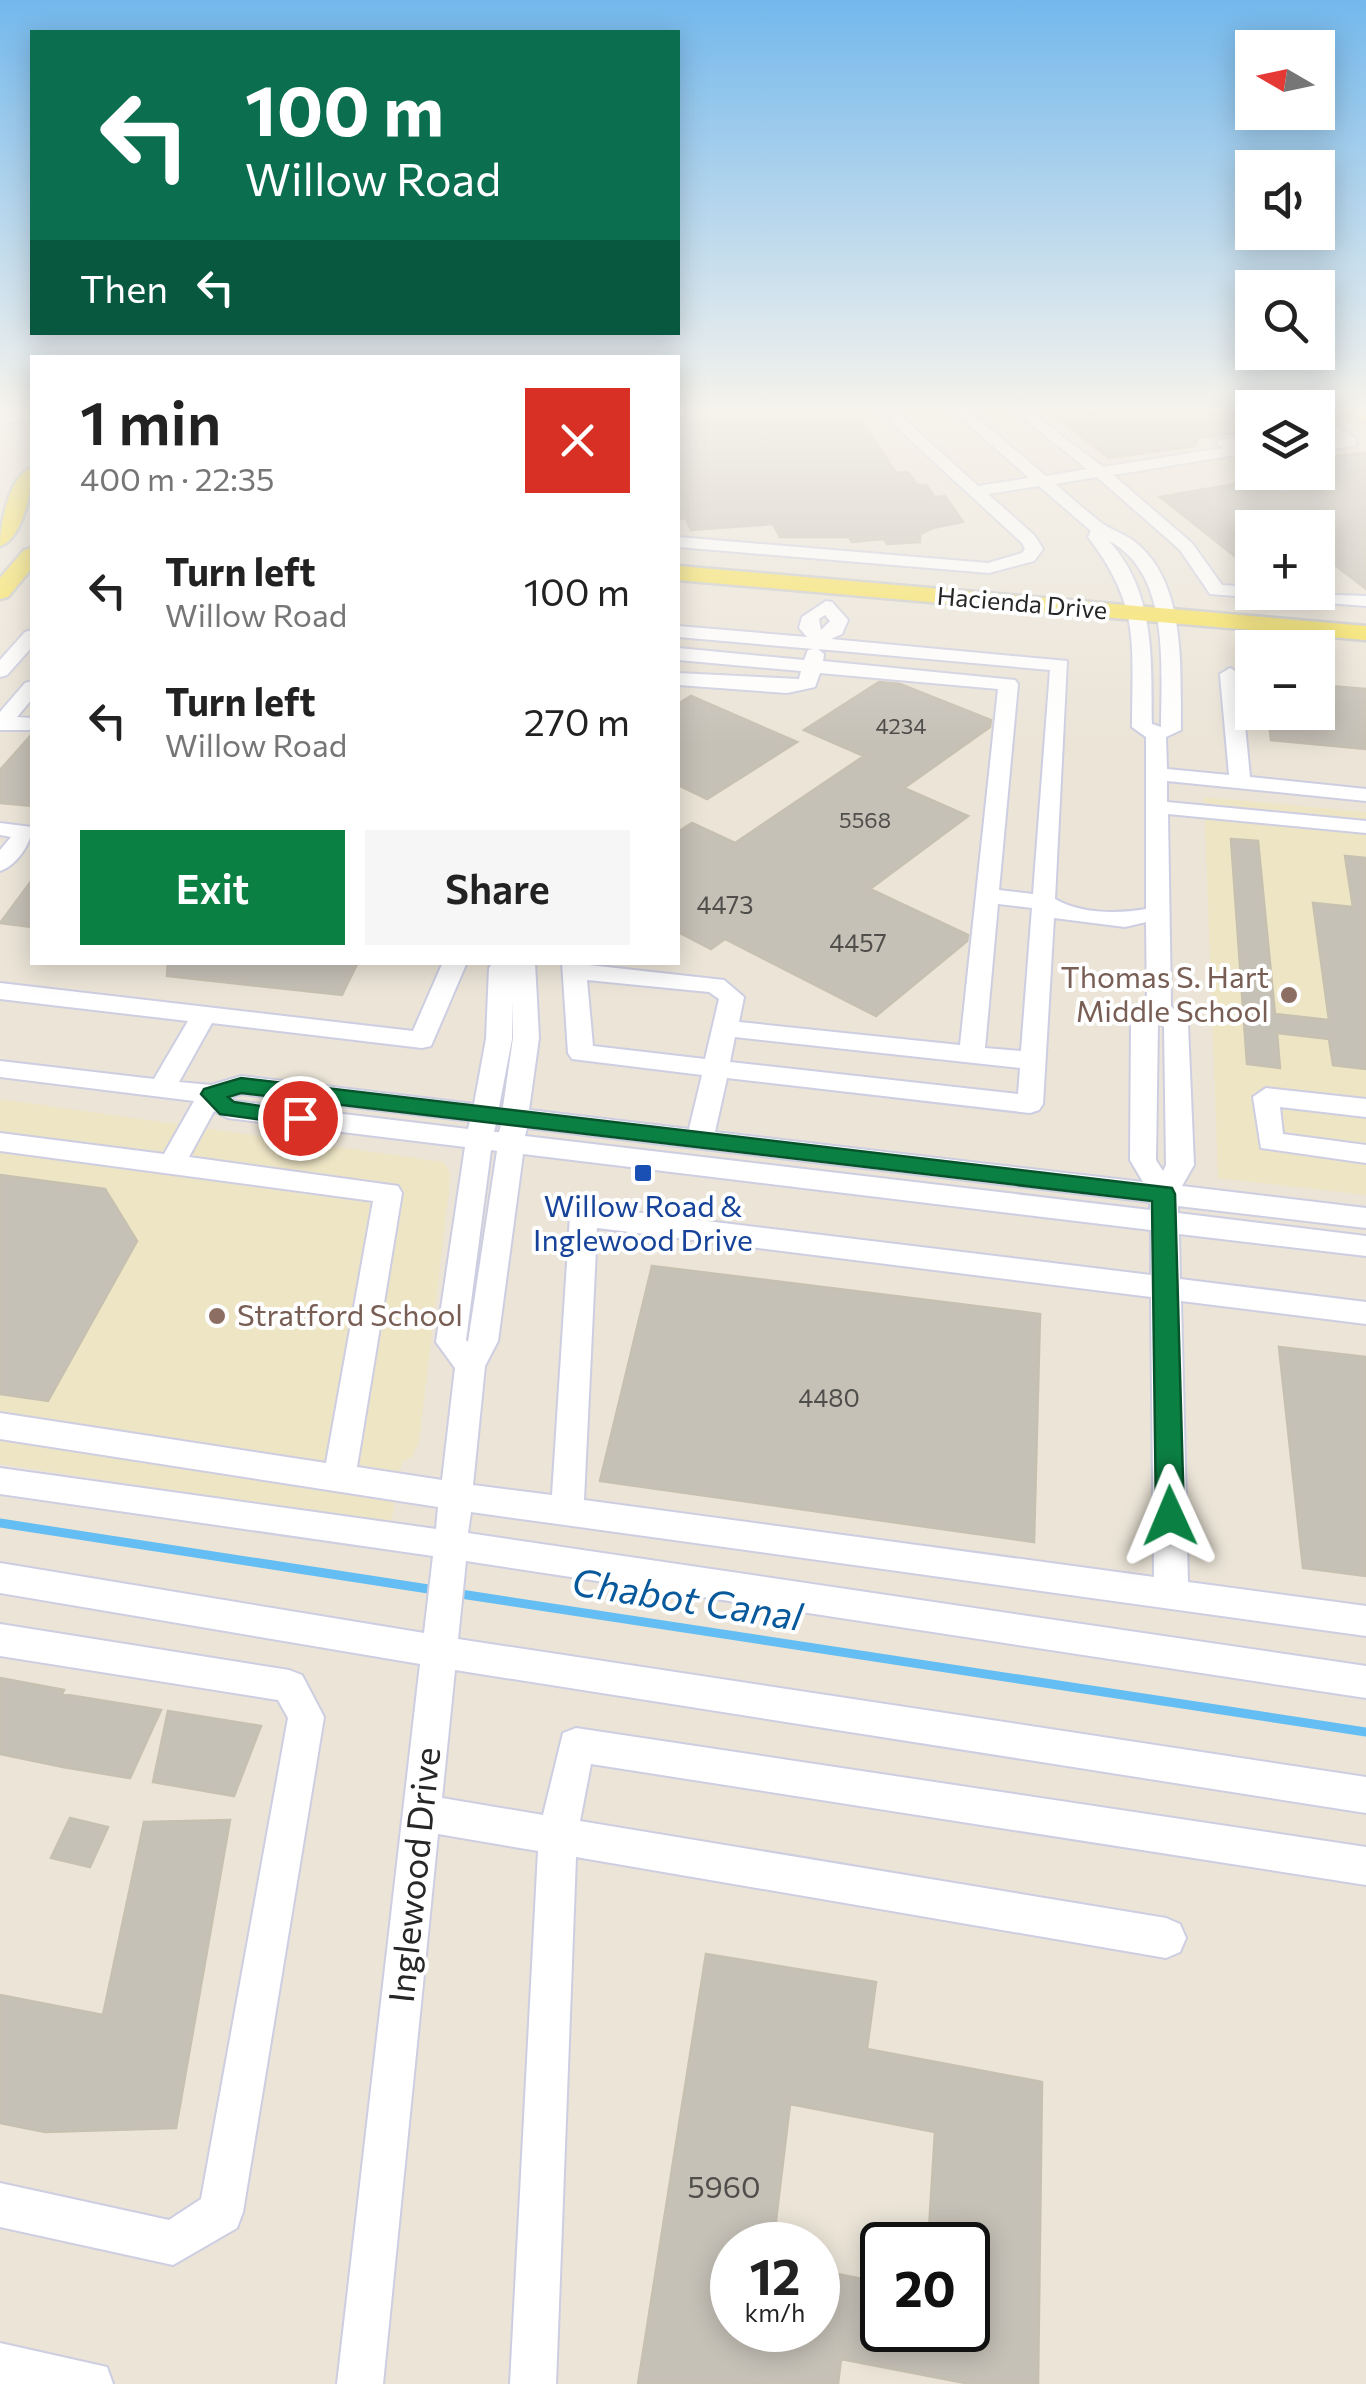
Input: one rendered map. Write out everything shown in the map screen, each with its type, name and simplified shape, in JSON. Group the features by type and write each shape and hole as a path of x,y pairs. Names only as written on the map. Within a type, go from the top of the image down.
{"main road":[{"path":"0,543 30,557"},
{"path":"0,564 30,557"},
{"path":"0,592 30,558"},
{"name":"Hacienda Drive","path":"680,573 1235,636"},
{"name":"Hacienda Drive","path":"680,593 826,606 1138,623"},
{"name":"Hacienda Drive","path":"1166,626 1366,634"},
{"name":"Hacienda Drive","path":"1335,649 1366,652"}],"street":[{"path":"680,542 988,568 1028,558 1034,549 1009,521"},
{"path":"1090,521 1126,542 1156,582 1166,626 1171,730 1156,734 1142,727 1138,623 1131,582 1096,538 1100,530"},
{"path":"1159,521 1178,536 1212,576 1216,590 1366,602"},
{"path":"1126,542 1178,536"},
{"path":"680,679 787,687 808,683 818,640 836,630 839,620 826,606"},
{"path":"680,631 818,640 1060,664 1030,1104 717,1068 580,1053 573,967 715,985 732,997 726,1028 717,1068 700,1140"},
{"path":"0,671 30,638"},
{"path":"680,654 1008,684 972,1054"},
{"path":"1230,674 1240,782"},
{"path":"1,723 30,688"},
{"path":"1,723 30,724"},
{"path":"1156,734 1159,1008 1176,1025 1180,1164 1164,1208 1172,1592"},
{"path":"1156,774 1366,794"},
{"path":"1156,807 1366,827"},
{"path":"0,829 26,832 0,864"},
{"path":"987,896 1044,902 1062,913 1125,920 1158,913"},
{"path":"0,991 422,1040 454,965"},
{"name":"Inglewood Drive","path":"470,1366 452,1342 482,1128 499,1039 503,965"},
{"name":"Inglewood Drive","path":"360,2384 470,1366 483,1341 526,1038 523,965"},
{"path":"1159,1008 1143,1022 1143,1160 1164,1208"},
{"path":"162,1088 204,1015"},
{"path":"726,1028 1033,1060"},
{"path":"0,1069 211,1094 228,1109 512,1131 1164,1208 1366,1218"},
{"path":"172,1164 211,1094"},
{"path":"1366,1108 1266,1097 1270,1142 1366,1154"},
{"path":"512,1131 700,1140 1164,1208 1366,1246"},
{"path":"0,1142 388,1193 339,1478"},
{"path":"567,1511 584,1216 1366,1314"},
{"path":"0,1426 456,1496 1172,1592 1366,1622"},
{"path":"0,1481 1366,1682"},
{"path":"0,1578 1366,1795"},
{"path":"0,1640 289,1686 306,1717 221,2212 173,2243 0,2205"},
{"path":"533,2384 558,1836 576,1745 1366,1866"},
{"path":"422,1813 1166,1938"},
{"path":"0,2366 90,2384"}],"shaded area":[{"name":"Thomas S. Hart Middle School","path":"1204,797 1366,812 1366,1195 1218,1178"},
{"name":"Stratford School","path":"0,1099 443,1162 450,1171 449,1191 419,1442 412,1457 402,1462 391,1524 0,1464"}],"building":[{"path":"687,521 963,522 920,534 920,542 887,544 884,539 852,542 849,537 780,537 773,524 691,530"},
{"path":"1191,521 1235,521 1235,556"},
{"path":"1335,521 1366,521 1366,589 1335,565"},
{"path":"879,682 900,684 991,720 990,727 904,788 968,816 870,889 968,935 967,941 876,1016 725,939 711,949 680,933 680,831 692,823 735,843 864,756 804,730"},
{"path":"1335,686 1366,689 1366,749 1271,740 1270,730 1335,730"},
{"path":"691,696 797,742 707,799 680,786 680,703"},
{"path":"30,736 30,806 0,803 0,770"},
{"path":"1231,839 1258,841 1275,1014 1329,1020 1313,903 1353,907 1345,856 1366,858 1366,1069 1333,1065 1329,1039 1277,1033 1280,1068 1247,1064"},
{"path":"30,883 30,927 0,923"},
{"path":"168,965 357,965 342,995 167,976"},
{"path":"0,1175 105,1189 137,1241 48,1401 0,1394"},
{"path":"652,1266 1040,1314 1034,1542 600,1481"},
{"path":"1279,1347 1366,1357 1366,1576 1303,1568"},
{"path":"0,1678 64,1690 62,1694 161,1710 130,1778 63,1767 0,1754"},
{"path":"168,1711 261,1726 234,1796 153,1782"},
{"path":"70,1818 108,1827 90,1867 51,1858"},
{"path":"230,1820 176,2128 45,2132 0,2123 0,1995 103,2015 144,1822"},
{"path":"706,1954 876,1982 867,2049 1042,2082 1038,2384 970,2384 841,2359 838,2384 638,2384","holes":["790,2104 935,2132 929,2222 990,2222 990,2352 860,2352 860,2279 840,2274 840,2352 710,2352 710,2222 776,2222"]}],"waterway":[{"name":"Chabot Canal","path":"0,1523 435,1590"},
{"name":"Chabot Canal","path":"454,1593 1366,1732"}],"place":[{"name":"Thomas S. Hart Middle School","path":"1289,995"},
{"name":"Willow Road & Inglewood Drive","path":"643,1173"},
{"name":"Stratford School","path":"217,1316"}],"route":[{"path":"300,1118 228,1109 211,1094 241,1086 1164,1194 1170,1516"}]}
